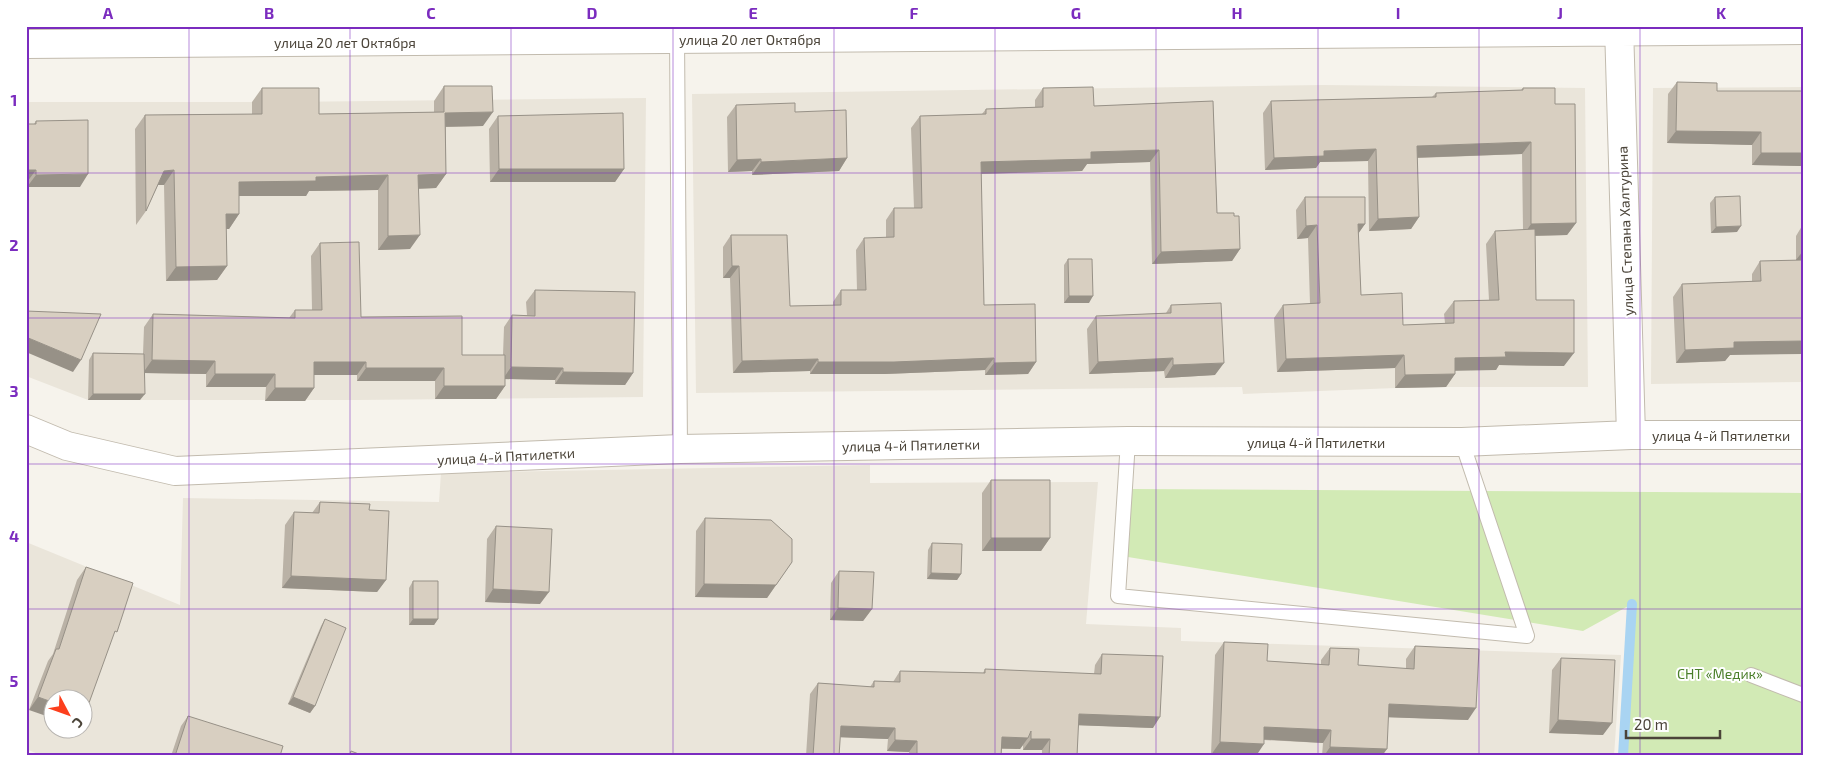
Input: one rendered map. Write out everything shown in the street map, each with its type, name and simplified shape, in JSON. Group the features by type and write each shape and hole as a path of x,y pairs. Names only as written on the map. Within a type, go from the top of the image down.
{"street":[{"name":"улица Степана Халтурина","path":"1619,29 1631,435"},
{"name":"улица 20 лет Октября","path":"26,44 677,33 1803,30"},
{"name":"улица 4-й Пятилетки","path":"26,429 68,446 175,471 680,449 1128,441 1462,442 1631,435 1803,435"}],"lane":[{"path":"677,33 680,449"},
{"path":"1128,441 1118,596 1527,636 1462,442"},
{"path":"1751,675 1803,695"}],"shaded area":[{"path":"1323,85 1585,88 1588,387 1420,387 1243,394 1242,387 696,393 692,94"},
{"path":"1803,87 1803,382 1651,384 1653,88"},
{"path":"646,98 643,397 88,400 26,376 26,102 283,102"},
{"path":"870,465 870,483 1098,482 1086,624 1181,628 1181,641 1621,655 1614,756 43,756 26,749 26,542 180,605 183,498 439,502 441,473"}],"green space":[{"name":"СНТ «Медик»","path":"1132,489 1803,493 1803,756 1623,756 1632,604 1583,631 1128,557"}],"building":[{"path":"1677,82 1717,83 1717,91 1803,91 1803,153 1761,153 1761,132 1676,131"},
{"path":"444,86 492,86 493,112 445,113 446,174 418,175 420,235 388,236 388,175 316,177 316,181 239,182 239,214 226,214 227,266 176,267 174,170 164,171 146,211 145,115 262,114 262,88 319,88 319,114 444,112"},
{"path":"1093,87 1094,106 1213,101 1217,213 1234,213 1234,216 1239,216 1240,249 1161,252 1159,150 1091,152 1091,159 981,162 984,305 1035,304 1036,362 994,363 994,358 894,362 818,362 818,359 742,361 739,266 732,266 731,235 787,235 790,306 841,305 841,290 866,290 864,238 894,237 894,208 922,208 920,116 986,114 986,109 1043,107 1043,88"},
{"path":"1523,88 1555,88 1555,104 1575,104 1576,223 1531,224 1531,142 1417,146 1419,217 1378,219 1376,149 1324,151 1324,156 1274,158 1271,101 1436,97 1436,93 1523,90"},
{"path":"795,103 795,112 846,110 847,158 761,162 761,159 737,160 736,105"},
{"path":"623,113 624,169 499,169 498,116"},
{"path":"88,120 88,174 36,175 36,170 26,170 26,124 36,124 36,121"},
{"path":"1740,196 1741,226 1716,227 1715,197"},
{"path":"1305,197 1365,197 1365,224 1358,224 1361,295 1402,293 1403,325 1454,323 1454,301 1499,300 1495,231 1535,229 1536,300 1574,300 1574,353 1505,352 1506,357 1455,358 1455,374 1405,375 1404,355 1286,359 1283,305 1320,303 1317,225 1306,226"},
{"path":"359,242 361,317 462,316 462,355 505,355 505,386 444,386 444,368 366,368 366,362 314,362 314,388 275,388 275,374 215,374 215,361 152,360 153,314 295,318 295,310 322,310 320,243"},
{"path":"1068,259 1092,259 1093,296 1069,296"},
{"path":"1803,260 1803,341 1734,342 1734,348 1685,350 1682,284 1761,281 1760,261"},
{"path":"535,290 635,292 633,373 563,372 563,368 511,367 512,315 535,316"},
{"path":"1221,303 1224,363 1173,365 1173,358 1098,362 1096,316 1171,313 1171,305"},
{"path":"26,311 101,314 81,360 26,337"},
{"path":"93,353 144,354 145,394 93,394"},
{"path":"991,480 1050,480 1050,538 991,538"},
{"path":"320,502 370,504 369,510 389,511 386,580 291,576 294,512 319,513"},
{"path":"705,518 771,520 792,539 792,562 776,585 704,584"},
{"path":"496,526 552,529 549,592 493,589"},
{"path":"932,543 962,544 961,574 931,573"},
{"path":"86,567 133,583 117,632 115,631 92,695 92,690 42,690 42,698 38,697 56,649 59,649"},
{"path":"839,571 874,572 872,609 838,608"},
{"path":"413,581 438,581 438,619 413,619"},
{"path":"325,619 346,628 315,706 293,697"},
{"path":"1224,642 1268,644 1267,661 1329,665 1330,648 1359,649 1358,665 1414,669 1415,646 1479,649 1476,708 1389,704 1387,749 1330,747 1331,730 1264,727 1264,744 1220,742"},
{"path":"1102,654 1163,656 1160,717 1079,714 1077,756 1049,756 1050,739 1031,739 1031,731 1028,738 1002,737 1001,756 917,756 917,741 895,740 895,728 841,726 839,756 813,756 818,683 874,687 874,681 900,682 900,671 985,673 985,669 1101,674"},
{"path":"1561,658 1615,660 1612,723 1558,720"},
{"path":"188,716 283,746 280,756 175,756"},
{"path":"351,751 364,756 349,756"}],"waterway":[{"path":"1623,756 1632,604"}]}
